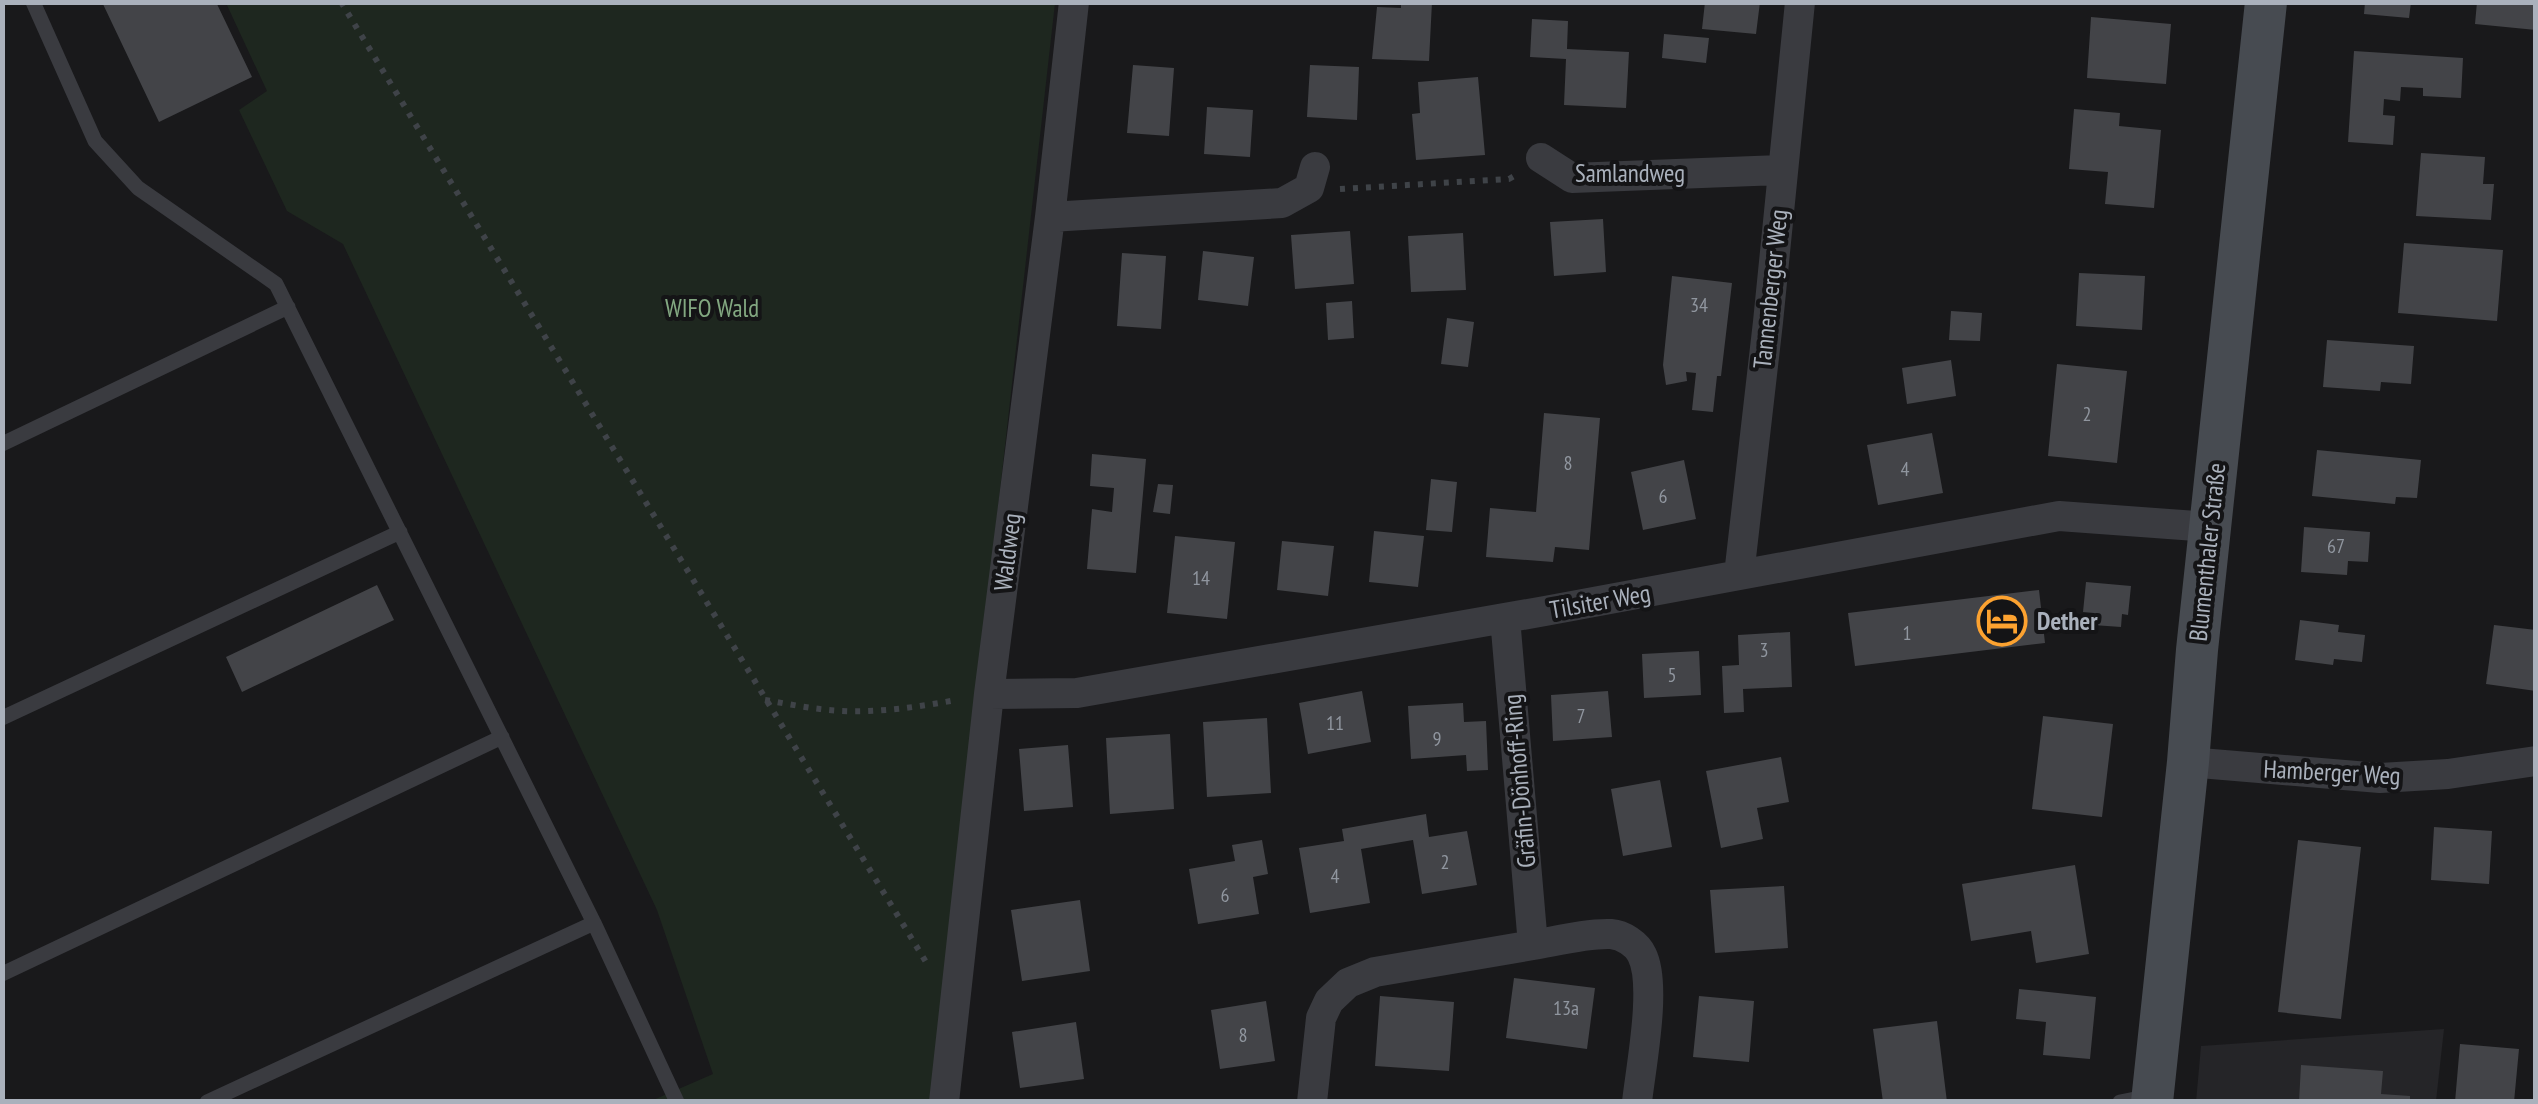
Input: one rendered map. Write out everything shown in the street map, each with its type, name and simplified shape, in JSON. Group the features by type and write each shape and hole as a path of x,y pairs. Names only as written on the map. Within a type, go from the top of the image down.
{"main road":[{"name":"Blumenthaler Straße","path":"2141,1100 2188,762 2196,650 2266,2"}],"street":[{"name":"Waldweg","path":"944,1102 989,694 1074,2"},
{"name":"Tannenberger Weg","path":"1740,575 1800,2"},
{"name":"Samlandweg","path":"1542,158 1572,178 1782,170"},
{"path":"1050,217 1282,203 1312,178"},
{"name":"Tilsiter Weg","path":"989,694 1077,692 2059,516 2210,527"},
{"name":"Gräfin-Dönhoff-Ring","path":"1505,618 1534,944"},
{"name":"Hamberger Weg","path":"2188,762 2380,778 2448,774 2536,761"},
{"path":"1312,1102 1321,1018 1329,1001 1348,983 1376,972 1609,934 1640,951 1646,965 1648,992 1637,1102"}],"lane":[{"path":"32,2 96,141 138,188 276,284 594,923 677,1102"},
{"path":"2,444 288,308"},
{"path":"2,718 400,532"},
{"path":"2,974 502,737"},
{"path":"207,1102 594,923"}],"path":[{"path":"341,2 954,1008"},
{"name":"Samlandweg","path":"1312,178 1347,189 1509,179 1542,158"},
{"path":"764,700 824,710 866,710 918,707 989,694"}],"shaded area":[{"path":"2444,1029 2436,1101 2196,1102 2201,1046"}],"green space":[{"name":"WIFO Wald","path":"226,3 1055,3 931,1101 651,1101 713,1074 657,910 343,244 287,211 239,110 267,91"}],"building":[{"path":"102,2 216,2 252,77 159,122"},
{"path":"1401,2 1432,2 1429,61 1372,59 1377,7 1401,8"},
{"path":"1705,2 1760,2 1756,34 1702,29"},
{"path":"2365,2 2411,2 2409,18 2364,14"},
{"path":"2477,2 2536,2 2536,30 2475,24"},
{"path":"2091,17 2171,24 2166,84 2087,78"},
{"path":"1532,19 1568,21 1567,49 1629,52 1626,108 1564,105 1566,59 1530,57"},
{"path":"1664,34 1709,38 1706,63 1662,58"},
{"path":"2354,51 2463,58 2461,98 2423,96 2423,88 2401,87 2400,101 2384,99 2383,115 2395,116 2393,145 2348,142"},
{"path":"1133,65 1174,68 1169,136 1127,133"},
{"path":"1310,65 1359,67 1357,120 1307,117"},
{"path":"1478,77 1485,155 1416,160 1412,114 1420,113 1418,82"},
{"path":"1207,107 1253,110 1250,157 1204,154"},
{"path":"2074,109 2120,113 2119,126 2161,130 2154,208 2105,204 2108,172 2069,169"},
{"path":"2421,153 2485,157 2483,184 2494,184 2491,220 2416,216"},
{"path":"1603,219 1606,272 1554,276 1550,222"},
{"path":"1350,231 1354,284 1295,289 1291,235"},
{"path":"1463,233 1466,290 1411,292 1408,236"},
{"path":"2404,243 2503,250 2497,321 2398,313"},
{"path":"1203,251 1254,257 1248,306 1198,300"},
{"path":"1122,253 1166,256 1161,329 1117,326"},
{"path":"2079,273 2145,276 2142,330 2076,326"},
{"path":"1672,276 1732,283 1713,412 1692,410 1696,373 1686,372 1687,381 1666,385 1663,365"},
{"path":"1352,301 1354,338 1328,340 1326,303"},
{"path":"1951,311 1982,313 1980,341 1949,340"},
{"path":"1447,318 1474,322 1468,367 1441,364"},
{"path":"2327,340 2414,346 2411,384 2381,382 2380,391 2323,387"},
{"path":"1951,360 1956,396 1907,404 1902,368"},
{"path":"2057,364 2127,371 2117,463 2048,456"},
{"path":"1544,413 1600,418 1589,550 1555,547 1553,562 1486,557 1490,508 1536,512"},
{"path":"1932,433 1943,493 1878,505 1867,445"},
{"path":"2317,450 2421,460 2417,498 2396,497 2395,504 2312,496"},
{"path":"1092,454 1146,459 1136,573 1087,569 1092,509 1112,512 1114,488 1090,486"},
{"path":"1684,460 1696,519 1643,530 1631,472"},
{"path":"1431,479 1457,482 1452,532 1426,530"},
{"path":"1158,484 1173,485 1170,514 1153,512"},
{"path":"2304,527 2370,532 2368,562 2348,561 2347,575 2301,572"},
{"path":"1374,531 1424,536 1418,587 1369,582"},
{"path":"1175,536 1235,542 1227,619 1167,613"},
{"path":"1282,541 1334,546 1328,596 1277,590"},
{"path":"2086,582 2131,586 2128,615 2122,614 2121,627 2093,625 2094,613 2083,612"},
{"path":"377,585 394,620 242,692 226,657"},
{"path":"2039,590 2045,643 1855,666 1848,613"},
{"path":"2300,620 2339,625 2338,632 2365,635 2362,662 2334,659 2333,665 2295,660"},
{"path":"2494,625 2536,630 2536,691 2486,684"},
{"path":"1790,632 1792,687 1743,689 1744,712 1724,713 1722,666 1739,665 1738,635"},
{"path":"1699,651 1701,695 1644,698 1642,654"},
{"path":"1362,691 1371,742 1308,754 1299,703"},
{"path":"1608,691 1612,737 1553,741 1551,695"},
{"path":"1463,703 1464,722 1486,721 1488,770 1467,771 1466,755 1411,759 1408,706"},
{"path":"2043,716 2113,724 2102,817 2032,809"},
{"path":"1267,718 1271,793 1207,797 1203,722"},
{"path":"1170,734 1174,809 1110,814 1106,738"},
{"path":"1068,745 1073,807 1024,811 1019,749"},
{"path":"1781,757 1789,802 1757,808 1763,839 1721,848 1706,771"},
{"path":"1660,780 1672,847 1623,856 1611,789"},
{"path":"1426,814 1429,837 1467,831 1477,885 1422,894 1413,840 1361,849 1370,903 1310,913 1299,848 1344,841 1342,829"},
{"path":"2434,827 2492,831 2489,884 2431,880"},
{"path":"1262,840 1268,874 1253,877 1259,914 1198,924 1189,869 1235,861 1232,845"},
{"path":"2298,840 2361,847 2341,1019 2278,1012"},
{"path":"2075,865 2089,954 2036,963 2031,931 1971,941 1962,884"},
{"path":"1784,886 1788,948 1715,953 1710,890"},
{"path":"1080,900 1090,971 1022,981 1011,910"},
{"path":"1514,978 1595,988 1587,1049 1506,1038"},
{"path":"2019,989 2096,997 2090,1059 2043,1055 2046,1022 2016,1019"},
{"path":"1380,996 1454,1002 1449,1071 1375,1066"},
{"path":"1699,996 1754,1001 1749,1062 1693,1057"},
{"path":"1266,1001 1275,1061 1220,1069 1211,1010"},
{"path":"1937,1021 1947,1102 1883,1102 1873,1029"},
{"path":"1076,1022 1084,1079 1020,1088 1012,1032"},
{"path":"2460,1044 2519,1049 2514,1102 2455,1102"},
{"path":"2301,1065 2383,1071 2381,1094 2410,1096 2410,1102 2299,1102"}],"place":[{"name":"Dether","path":"2002,621"}]}
